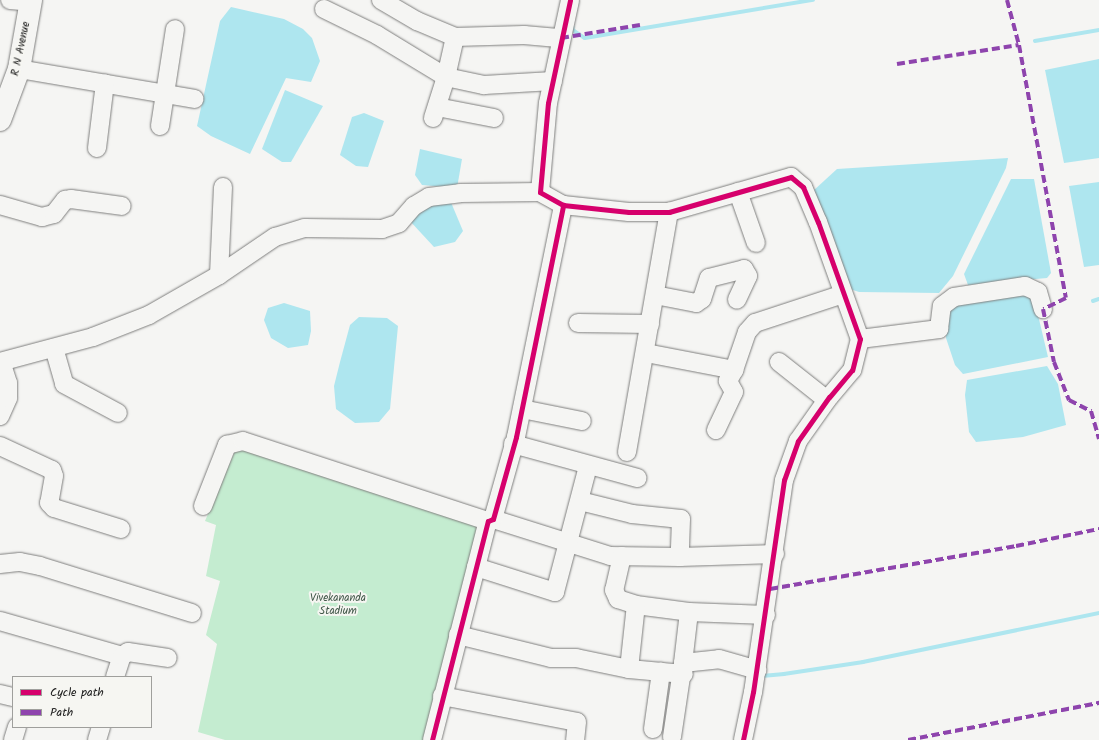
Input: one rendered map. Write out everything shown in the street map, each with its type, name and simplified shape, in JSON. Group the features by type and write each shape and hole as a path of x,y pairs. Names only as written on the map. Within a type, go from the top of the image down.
{"main road":[{"name":"R N Avenue","path":"0,120 19,69 24,1"}],"street":[{"path":"381,0 417,20 455,37 524,35 561,38"},
{"path":"540,192 542,160 553,81 570,0"},
{"path":"324,9 377,35 446,76 484,85 553,81"},
{"path":"160,126 167,93 175,29"},
{"path":"455,37 446,76 435,112 494,118"},
{"path":"19,69 167,93 194,99"},
{"path":"97,148 105,83"},
{"path":"0,416 8,398 8,383 0,362 93,336 149,314 219,275 275,237 305,228 382,229 399,223 414,206 429,197 460,193 540,192 563,205 629,212 670,212 791,177 803,186 860,339 852,370 826,400 798,441 784,480 766,615 743,740"},
{"path":"219,275 223,187"},
{"path":"738,192 756,243"},
{"path":"0,205 42,217 54,214 65,200 71,199 122,206"},
{"path":"432,740 476,567 491,520 522,409 563,205"},
{"path":"627,452 646,353 670,212"},
{"path":"655,295 696,303 702,299 709,278 744,269 748,271 748,276 737,300"},
{"path":"860,339 939,329 942,306 954,297 1025,286 1038,292 1043,309"},
{"path":"716,430 734,392 728,381 734,370 747,332 755,323 843,294"},
{"path":"578,323 650,324"},
{"path":"54,348 64,384 118,413"},
{"path":"646,353 734,370"},
{"path":"779,362 826,400"},
{"path":"522,409 582,421"},
{"path":"203,506 228,445 243,441 491,520 610,556 680,557 775,554"},
{"path":"513,444 588,466 637,478"},
{"path":"0,446 52,470 54,476 49,503 51,506 121,529"},
{"path":"476,567 555,592 569,544 588,466"},
{"path":"580,500 632,514 681,519 680,557"},
{"path":"622,556 615,595 618,599 636,605 689,612 766,615"},
{"path":"0,564 20,562 40,566 192,613"},
{"path":"629,669 636,605"},
{"path":"672,737 684,668 689,612"},
{"path":"0,621 122,656"},
{"path":"458,634 551,658 576,658 629,669 661,672 719,659 757,670"},
{"path":"116,676 122,656 130,651 168,658"},
{"path":"653,729 661,672"},
{"path":"0,694 12,697"},
{"path":"442,696 577,722 574,740"},
{"path":"13,740 17,728"},
{"path":"97,740 101,728"}],"green space":[{"name":"Vivekananda Stadium","path":"238,444 485,524 426,740 225,740 198,732 217,644 206,635 220,581 206,576 216,525 205,521"}],"water":[{"path":"231,7 284,19 303,29 312,38 320,61 311,82 286,78 250,154 211,136 197,126 220,21"},
{"path":"1099,59 1099,158 1064,163 1045,70"},
{"path":"285,90 323,106 291,162 282,162 262,149"},
{"path":"364,113 384,121 368,167 356,166 340,155 352,117"},
{"path":"420,149 462,159 457,188 422,185 415,175"},
{"path":"1008,158 1006,168 953,276 939,293 859,292 847,288 813,191 837,169"},
{"path":"1011,179 1034,179 1051,273 1047,278 968,285 964,274"},
{"path":"1099,182 1099,265 1084,267 1069,186"},
{"path":"450,200 463,231 455,242 434,247 409,220 419,210"},
{"path":"1004,293 1033,294 1048,357 963,374 955,365 946,338 945,306"},
{"path":"284,303 310,311 311,331 308,345 288,348 271,338 264,320 268,308"},
{"path":"359,317 387,318 398,326 390,409 379,422 355,423 336,409 334,386 340,362 350,325"},
{"path":"1047,366 1058,384 1066,425 1023,437 976,442 969,432 965,395 967,380"}],"waterway":[{"path":"573,27 573,30 585,38 813,0"},
{"path":"1035,41 1099,30"},
{"path":"1093,301 1099,299"},
{"path":"761,676 863,662 1099,613"}],"marked path":[{"path":"1007,0 1019,45 1066,298 1043,309 1054,362 1069,400 1091,411 1099,439"},
{"path":"561,38 640,25"},
{"path":"897,64 1019,45"},
{"path":"770,589 1016,546 1099,529"},
{"path":"908,740 1099,703"}],"cycle path":[{"path":"432,740 488,521 493,519 516,437 563,205 540,192 548,103 570,0"},
{"path":"563,205 629,212 669,212 791,177 803,187 818,222 860,339 852,370 829,397 798,441 784,480 753,692 743,740"}]}
